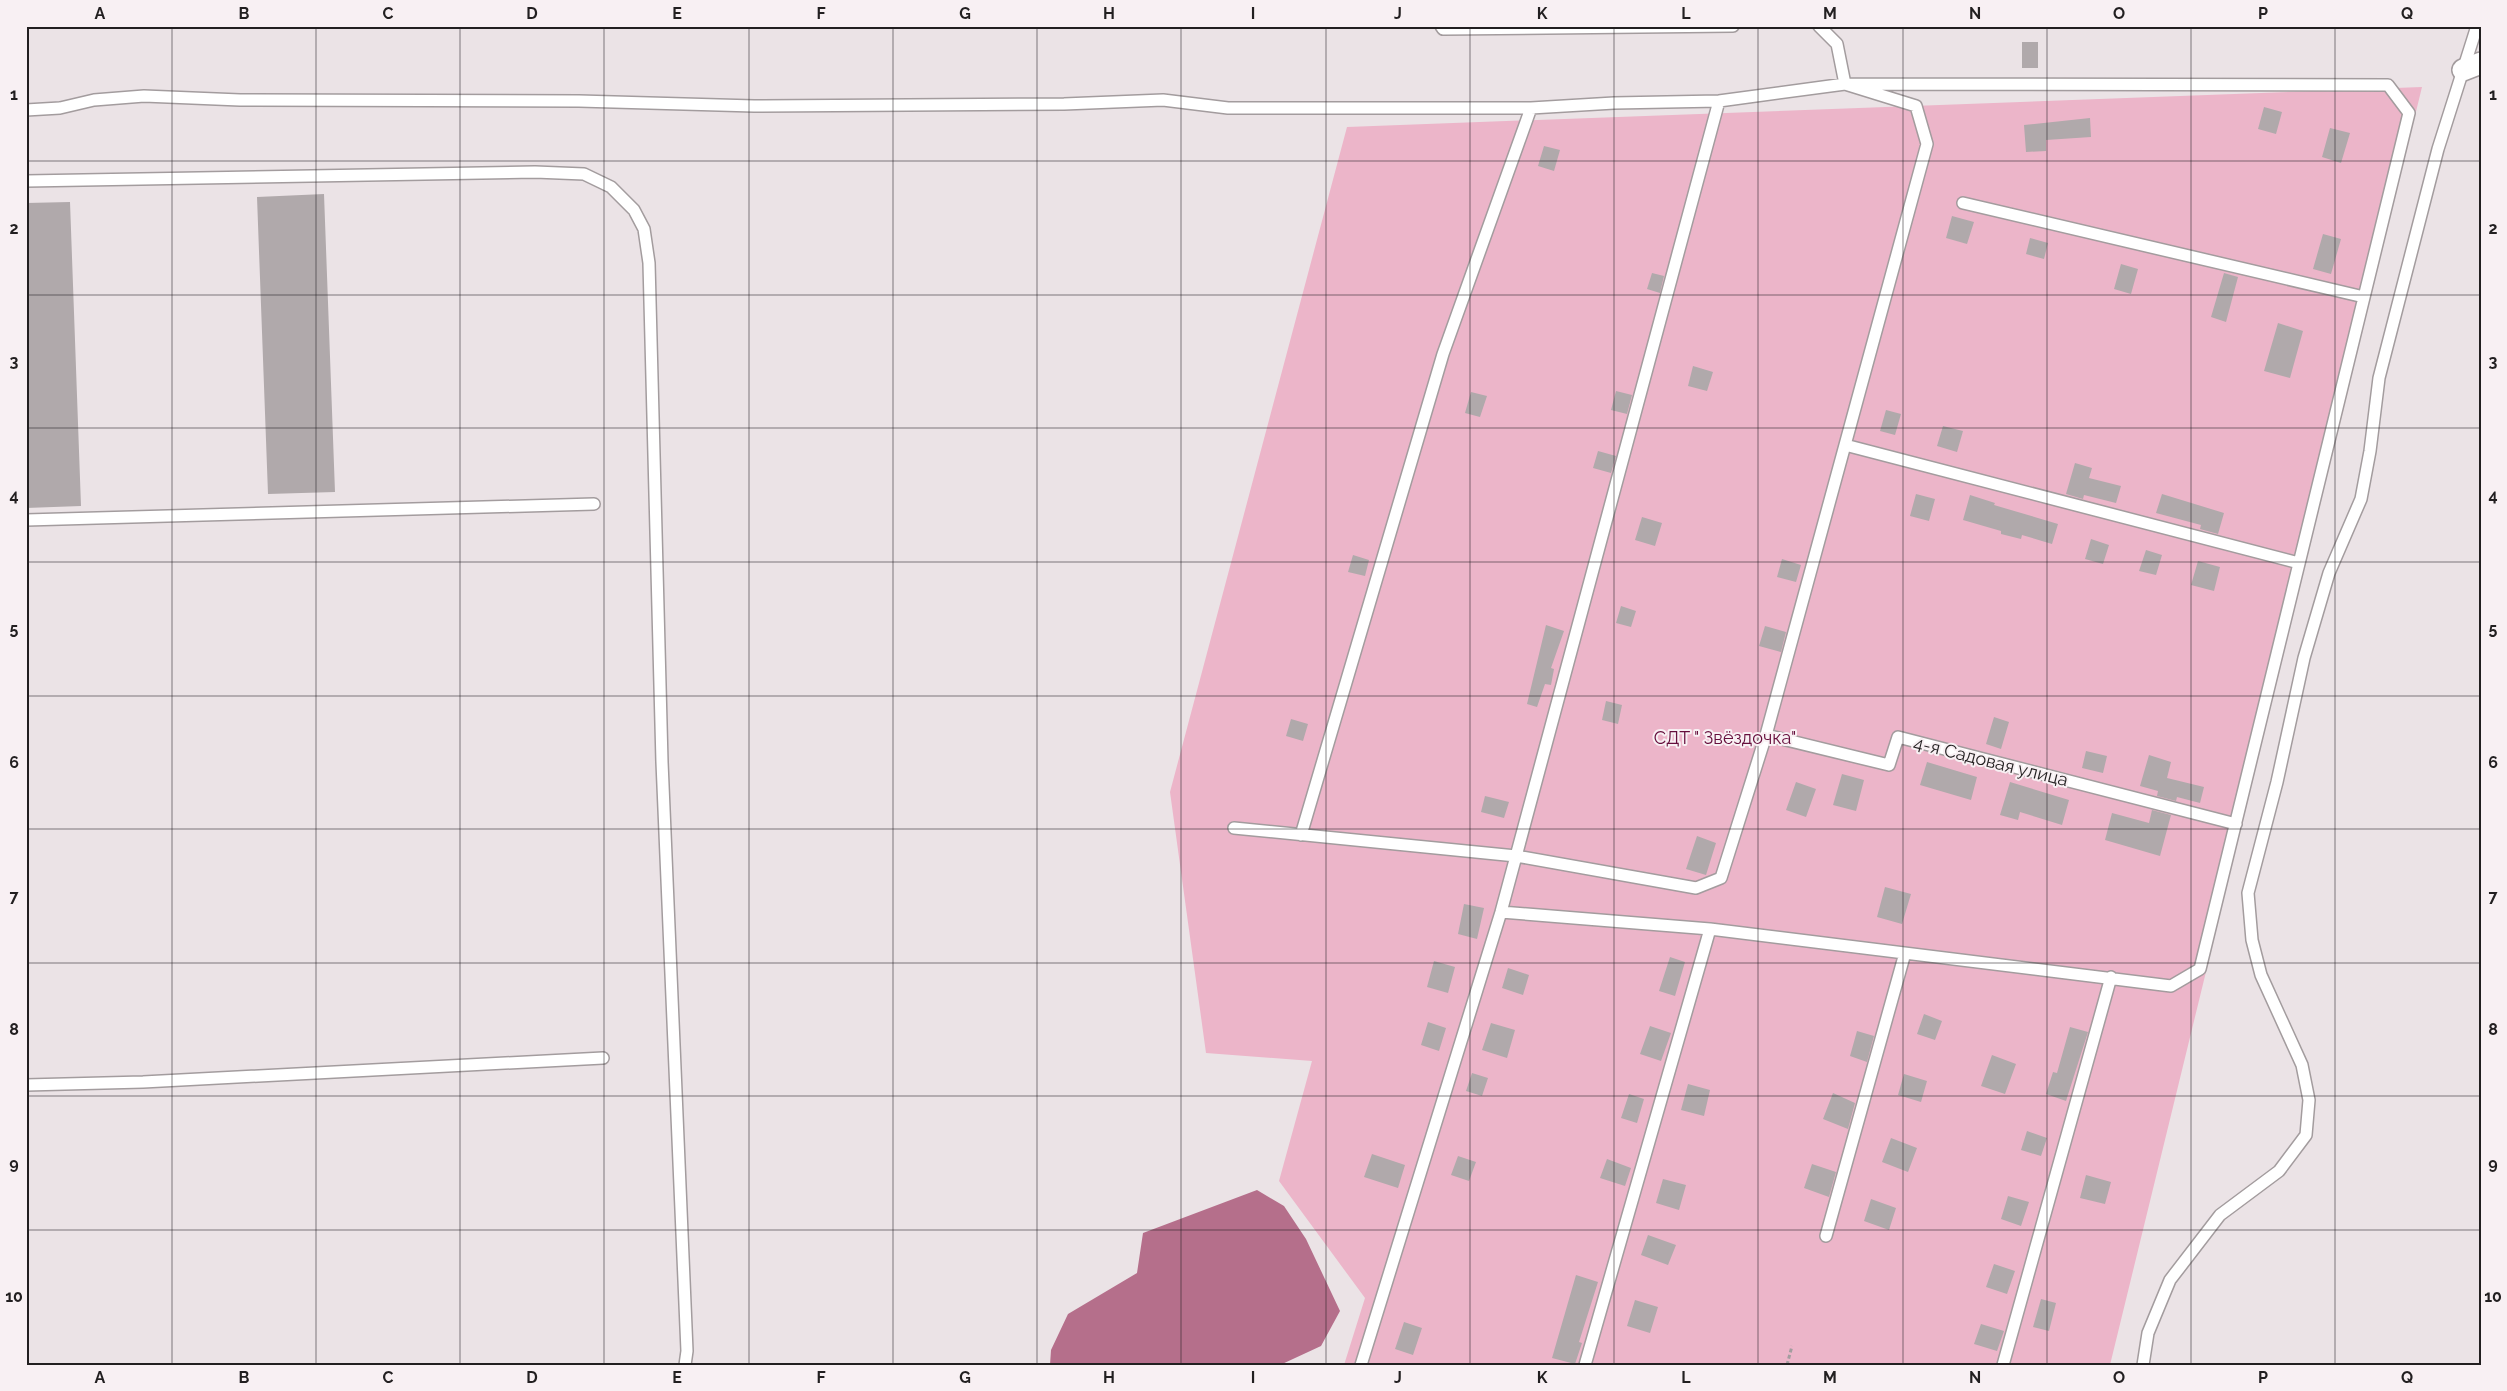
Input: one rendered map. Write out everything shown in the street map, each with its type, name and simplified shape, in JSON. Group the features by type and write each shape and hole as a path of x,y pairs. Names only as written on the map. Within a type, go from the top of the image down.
{"lane":[{"path":"1440,26 1443,29 1732,26"},
{"path":"1819,26 1837,44 1845,84"},
{"path":"2143,1365 2148,1333 2170,1280 2220,1215 2279,1171 2306,1134 2309,1100 2302,1065 2261,975 2252,940 2248,892 2277,782 2304,658 2329,573 2361,498 2370,451 2379,378 2438,149 2472,66 2477,26"},
{"path":"1234,828 1516,856 1696,888 1721,878 1766,735 1927,144 1916,106 1845,84"},
{"path":"26,110 60,108 94,100 144,96 240,100 578,101 754,106 1064,104 1163,100 1228,108 1531,108 1614,103 1719,101 1845,84 2388,86 2409,113 2200,969 2171,986 2111,977 1710,929 1501,912"},
{"path":"1361,1365 1501,912 1719,101"},
{"path":"1301,835 1443,354 1531,108"},
{"path":"26,181 535,172 584,174 611,186 634,210 644,229 650,263 662,762 688,1351 685,1365"},
{"path":"1963,203 2364,297"},
{"path":"1845,445 2299,563"},
{"path":"26,520 594,504"},
{"name":"4-я Садовая улица","path":"1766,735 1889,765 1898,737 2236,824"},
{"path":"1585,1365 1710,929"},
{"path":"1826,1236 1905,953"},
{"path":"2003,1365 2111,977"},
{"path":"26,1085 143,1082 603,1058"}],"path":[{"path":"1787,1365 1792,1346"}],"green space":[{"name":"СДТ \" Звёздочка\"","path":"2422,87 2110,1365 1344,1365 1365,1298 1279,1181 1312,1061 1206,1053 1170,792 1347,127"}],"shaded area":[{"path":"1257,1190 1284,1206 1306,1239 1340,1311 1321,1346 1280,1365 1050,1365 1051,1350 1068,1314 1137,1273 1143,1233"}],"building":[{"path":"2022,42 2038,42 2038,68 2022,68"},
{"path":"2264,107 2282,112 2276,134 2258,129"},
{"path":"2090,118 2091,137 2046,140 2046,151 2026,152 2024,125"},
{"path":"2330,128 2350,133 2341,163 2322,157"},
{"path":"1544,146 1560,150 1554,171 1538,166"},
{"path":"324,194 335,492 268,494 257,197"},
{"path":"70,202 81,506 26,508 26,203"},
{"path":"1952,216 1974,222 1967,244 1946,238"},
{"path":"2323,234 2341,239 2331,274 2313,269"},
{"path":"2030,238 2048,243 2044,259 2026,254"},
{"path":"2121,264 2138,269 2131,294 2114,289"},
{"path":"1652,273 1664,276 1660,293 1647,289"},
{"path":"2224,273 2238,277 2226,322 2211,317"},
{"path":"2278,323 2303,331 2290,378 2264,371"},
{"path":"1693,366 1713,372 1707,391 1688,386"},
{"path":"1616,391 1632,395 1627,414 1611,410"},
{"path":"1471,392 1487,396 1480,417 1465,413"},
{"path":"1886,410 1901,414 1895,435 1880,431"},
{"path":"1943,426 1963,431 1957,452 1937,446"},
{"path":"1598,451 1616,456 1611,473 1593,468"},
{"path":"2075,463 2092,468 2089,478 2121,486 2116,503 2084,495 2083,499 2066,494"},
{"path":"1916,494 1935,499 1929,521 1910,516"},
{"path":"2162,494 2224,513 2218,534 2200,529 2201,525 2156,513"},
{"path":"1970,495 1995,503 1994,505 2058,524 2052,544 2022,535 2021,539 2001,534 2001,531 1963,520"},
{"path":"1642,517 1662,523 1655,546 1635,540"},
{"path":"2091,539 2109,545 2103,564 2085,559"},
{"path":"2146,550 2162,555 2156,575 2139,571"},
{"path":"1353,555 1369,560 1365,576 1348,572"},
{"path":"1782,559 1801,565 1796,582 1777,577"},
{"path":"2198,561 2220,567 2214,591 2191,585"},
{"path":"1621,606 1636,611 1631,627 1616,623"},
{"path":"1546,625 1564,631 1551,668 1554,669 1551,685 1545,684 1537,707 1527,704"},
{"path":"1765,626 1786,632 1781,652 1759,646"},
{"path":"1606,701 1622,705 1618,724 1602,720"},
{"path":"1994,717 2009,722 2001,749 1986,744"},
{"path":"1291,719 1308,724 1303,741 1286,736"},
{"path":"2086,751 2107,756 2103,773 2082,768"},
{"path":"2149,755 2171,762 2167,778 2204,787 2200,803 2177,797 2176,801 2157,796 2158,791 2140,786"},
{"path":"1927,762 1977,777 1971,800 1920,785"},
{"path":"1842,774 1864,780 1856,811 1833,805"},
{"path":"1796,782 1816,789 1806,817 1786,810"},
{"path":"2010,782 2069,800 2062,825 2020,812 2018,820 2000,815"},
{"path":"1485,796 1509,802 1504,818 1481,812"},
{"path":"2152,810 2171,815 2160,856 2105,840 2112,813 2149,823"},
{"path":"1697,836 1716,843 1706,875 1686,869"},
{"path":"1885,887 1911,894 1902,924 1877,917"},
{"path":"1464,904 1484,908 1477,939 1458,934"},
{"path":"1670,957 1685,962 1675,996 1659,991"},
{"path":"1434,961 1455,967 1448,993 1427,987"},
{"path":"1508,968 1529,975 1523,995 1502,988"},
{"path":"1924,1014 1942,1021 1935,1040 1917,1034"},
{"path":"1428,1022 1446,1028 1439,1051 1421,1045"},
{"path":"1491,1023 1515,1030 1507,1058 1482,1050"},
{"path":"1650,1026 1671,1033 1661,1061 1640,1054"},
{"path":"2070,1027 2088,1032 2066,1101 2046,1094 2053,1072 2057,1073"},
{"path":"1857,1031 1874,1036 1867,1062 1850,1056"},
{"path":"1992,1055 2016,1064 2005,1094 1981,1086"},
{"path":"1472,1073 1488,1078 1482,1096 1466,1091"},
{"path":"1904,1074 1927,1081 1921,1102 1898,1095"},
{"path":"1688,1084 1710,1090 1704,1116 1681,1110"},
{"path":"1833,1093 1855,1103 1848,1129 1823,1119"},
{"path":"1629,1094 1644,1099 1637,1123 1621,1118"},
{"path":"2027,1131 2047,1138 2041,1156 2021,1150"},
{"path":"1891,1138 1917,1148 1908,1172 1882,1162"},
{"path":"1372,1154 1405,1165 1398,1188 1364,1177"},
{"path":"1458,1156 1476,1162 1469,1181 1451,1175"},
{"path":"1607,1159 1631,1168 1625,1186 1600,1178"},
{"path":"1812,1164 1836,1172 1829,1197 1804,1188"},
{"path":"2086,1175 2111,1182 2105,1204 2080,1198"},
{"path":"1663,1179 1686,1185 1679,1210 1656,1203"},
{"path":"2008,1196 2029,1202 2021,1226 2001,1219"},
{"path":"1871,1199 1896,1208 1889,1230 1864,1221"},
{"path":"1648,1235 1676,1245 1668,1265 1641,1255"},
{"path":"1994,1264 2015,1271 2007,1294 1986,1287"},
{"path":"1576,1275 1598,1282 1579,1342 1582,1343 1575,1364 1552,1358"},
{"path":"2041,1299 2056,1303 2049,1331 2033,1327"},
{"path":"1635,1300 1658,1307 1650,1333 1627,1326"},
{"path":"1404,1322 1422,1328 1413,1355 1395,1349"},
{"path":"1981,1324 2004,1331 1997,1351 1974,1344"}]}
